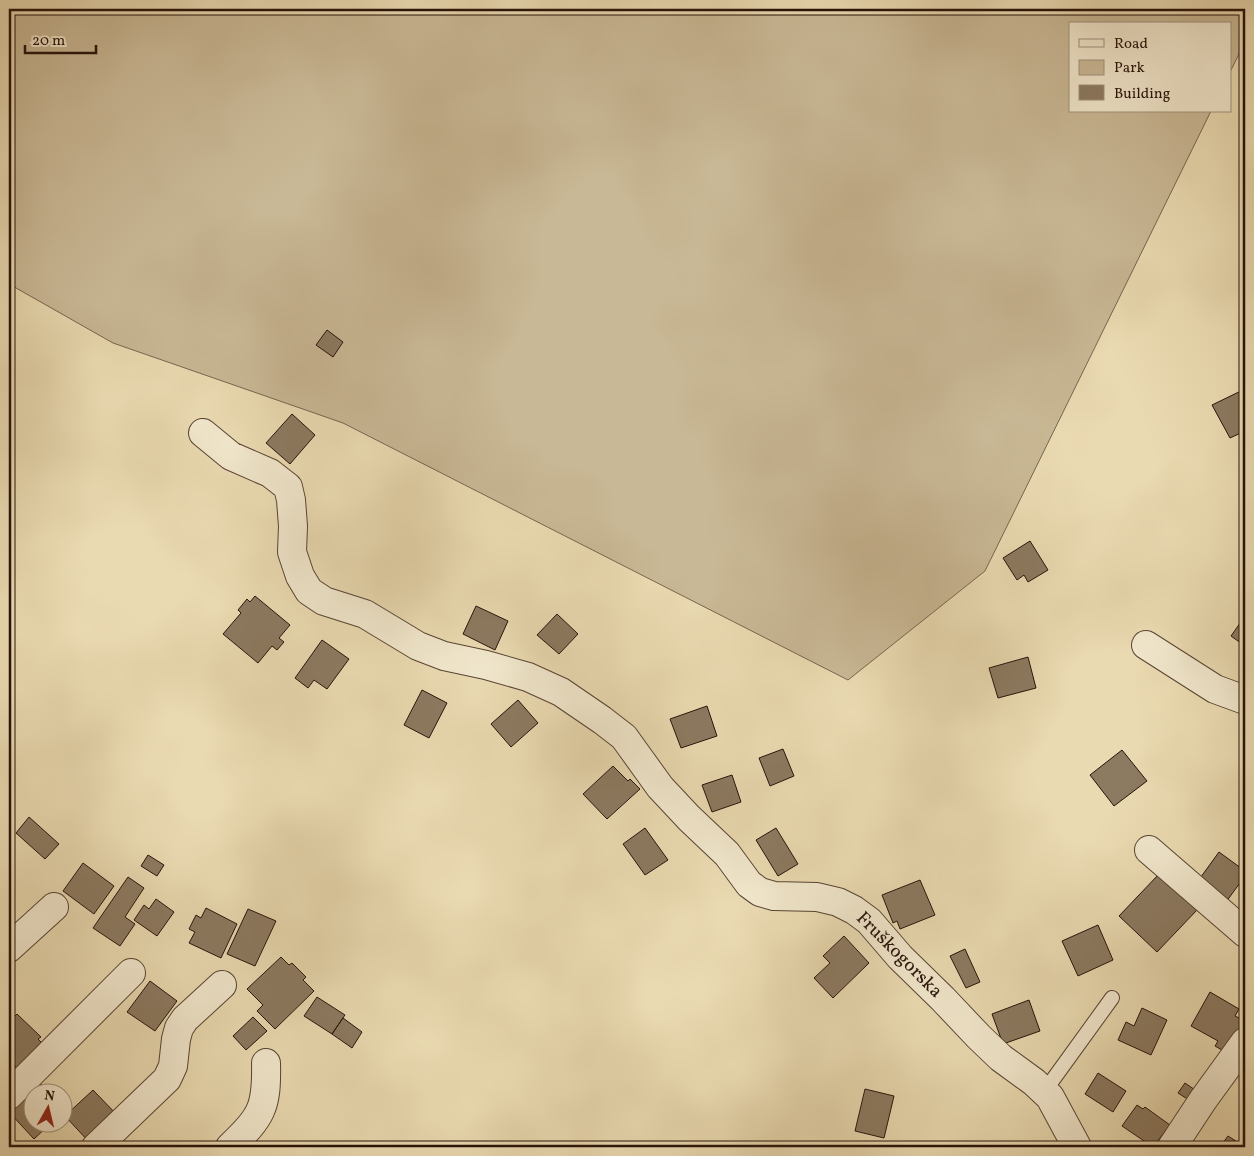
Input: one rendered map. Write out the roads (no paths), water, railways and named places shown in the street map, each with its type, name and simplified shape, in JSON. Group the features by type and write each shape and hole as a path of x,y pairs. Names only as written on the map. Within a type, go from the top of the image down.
{"street":[{"name":"Fruškogorska","path":"203,433 231,456 270,473 288,487 293,526 292,552 300,576 309,591 324,601 365,614 418,646 444,656 528,677 560,692 602,720 624,737 660,787 689,818 728,854 749,884 760,892 774,896 817,897 838,902 854,910 869,921 900,957 984,1042 1044,1092 1059,1111 1077,1147"},
{"path":"1146,645 1215,689 1245,700"},
{"path":"1148,850 1245,933"},
{"path":"9,948 54,907"},
{"path":"9,1095 131,973"},
{"path":"96,1147 167,1079 173,1066 179,1028 222,985"},
{"path":"1172,1147 1245,1042"},
{"path":"230,1147 248,1130 262,1109 267,1087 266,1063"}],"lane":[{"path":"1044,1092 1112,998"}]}
